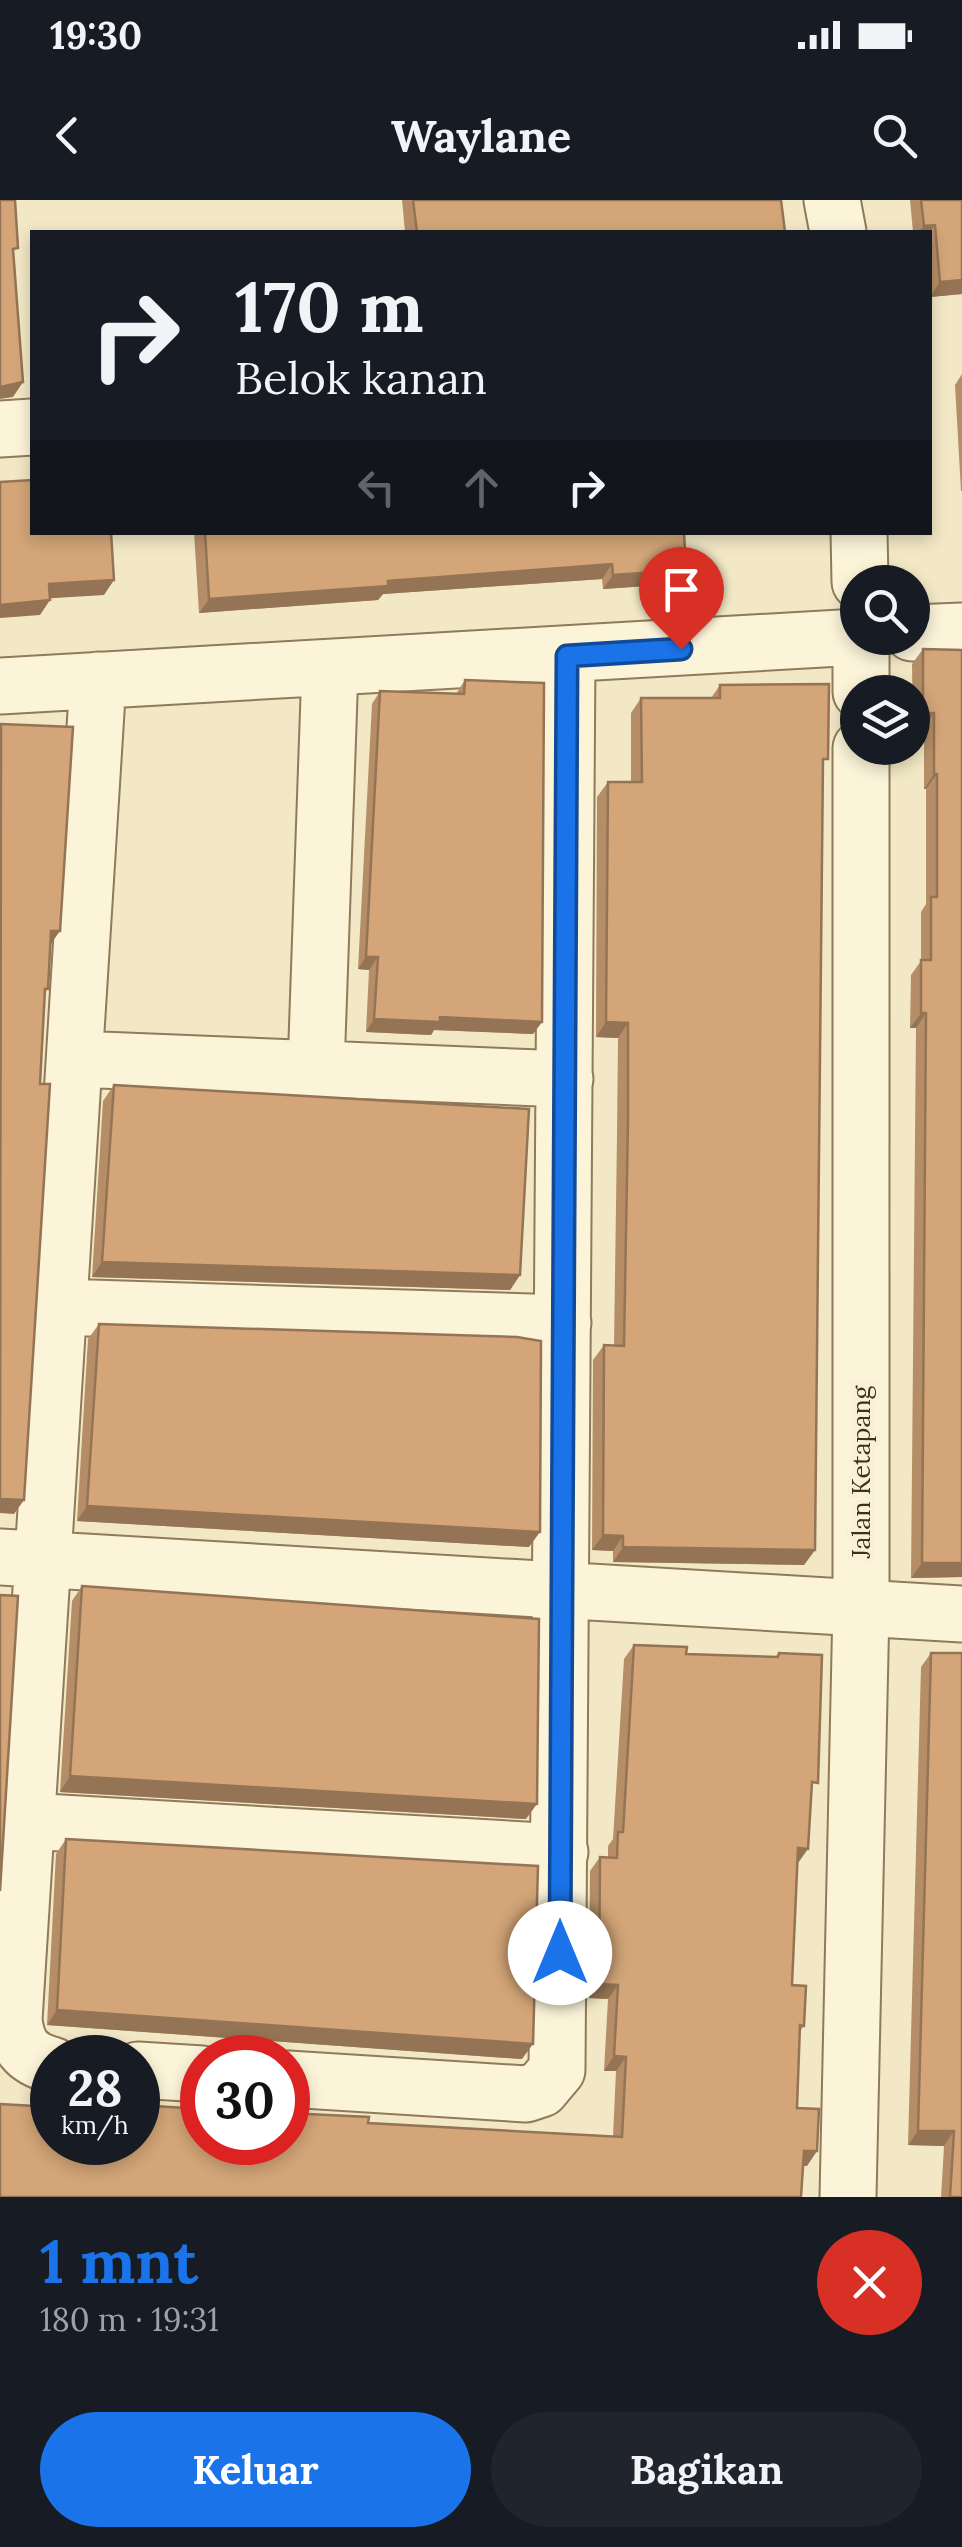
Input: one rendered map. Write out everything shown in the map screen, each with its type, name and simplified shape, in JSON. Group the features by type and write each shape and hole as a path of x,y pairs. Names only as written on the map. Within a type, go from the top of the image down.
{"street":[{"path":"832,200 838,230"},
{"path":"0,429 30,427"},
{"path":"860,535 860,565"},
{"path":"930,632 962,631"},
{"path":"0,686 840,639"},
{"path":"310,2080 526,2094 541,2089 557,2070 567,656"},
{"path":"316,1069 330,668"},
{"path":"30,2055 22,2051 16,2039 14,2020 27,1821 22,1558 60,1307 98,680"},
{"name":"Jalan Ketapang","path":"848,2197 861,1607 861,765"},
{"path":"76,1059 564,1079"},
{"path":"60,1307 563,1322"},
{"path":"22,1558 962,1614"},
{"path":"27,1821 560,1852"}],"building":[{"path":"0,200 15,200 18,248 13,249 23,382 0,387"},
{"path":"413,200 781,200 785,230 417,230"},
{"path":"921,200 962,200 962,280 940,282 935,225 924,226"},
{"path":"30,480 30,535 111,535 114,580 49,584 50,600 0,605 0,482"},
{"path":"205,535 684,535 686,570 613,575 612,564 209,599"},
{"path":"930,649 962,650 962,1563 922,1563 926,1013 921,1013 921,960 931,960 931,897 937,897 934,713 930,713 930,675 923,675 923,655 930,655"},
{"path":"465,680 544,683 542,1022 440,1017 440,1022 374,1019 378,957 366,957 380,691 464,694"},
{"path":"829,684 828,759 823,759 815,1550 623,1547 623,1536 603,1535 604,1345 624,1346 628,1120 628,1023 606,1022 608,782 642,782 641,698 720,698 720,685"},
{"path":"1,724 73,727 60,931 51,931 45,989 40,1084 50,1084 24,1500 0,1499"},
{"path":"114,1085 529,1109 520,1275 102,1262"},
{"path":"99,1324 517,1337 541,1341 540,1532 87,1506"},
{"path":"82,1586 539,1619 537,1804 70,1776"},
{"path":"0,1595 18,1596 0,1891"},
{"path":"634,1645 687,1647 686,1654 822,1655 818,1783 812,1782 808,1849 798,1848 792,1985 806,1986 804,2026 800,2025 797,2108 819,2109 817,2151 804,2151 801,2197 0,2197 0,2104 30,2106 30,2165 160,2165 160,2106 180,2108 180,2165 310,2165 310,2114 369,2117 368,2123 622,2137 626,2057 614,2056 618,1985 599,1984 600,1857 617,1858 618,1832 623,1832"},
{"path":"931,1653 962,1653 962,2197 950,2197 954,2131 918,2131"},
{"path":"66,1839 538,1866 533,2044 57,2010"}],"route":[{"path":"560,1953 567,656 681,649"}]}
